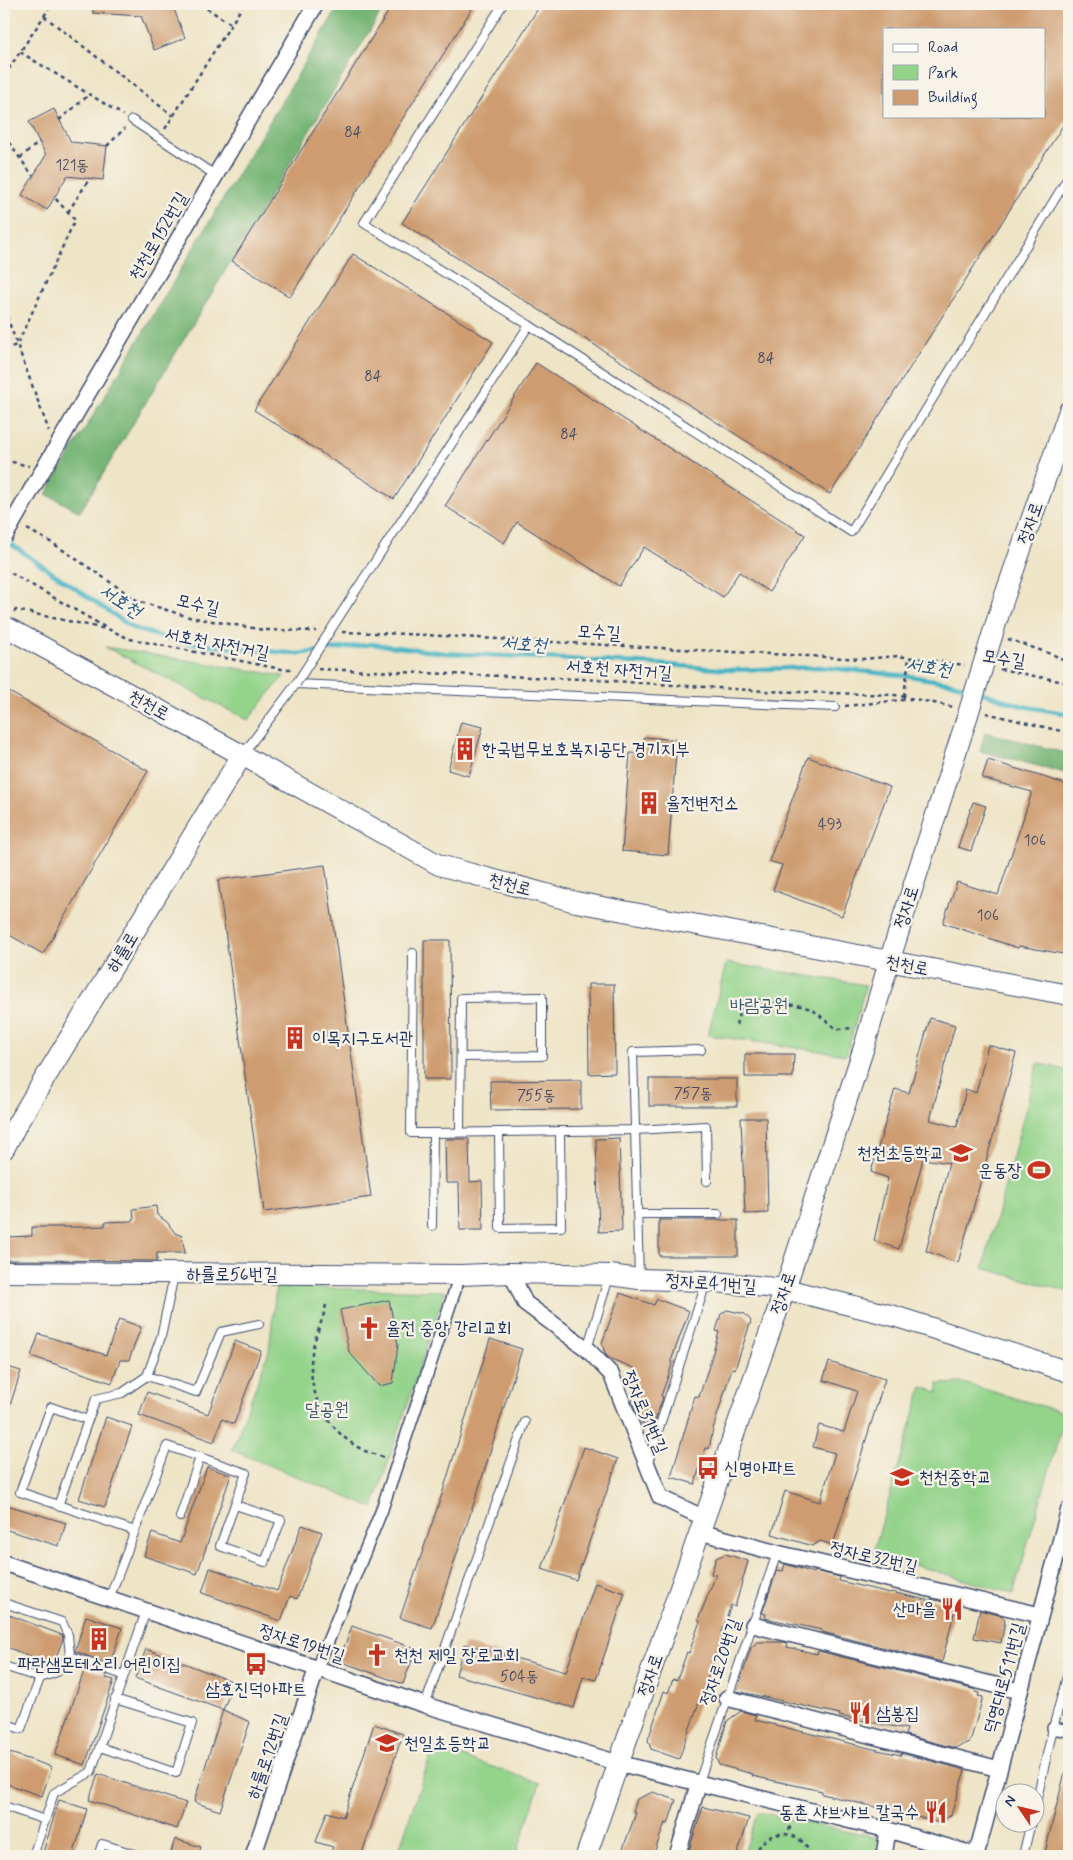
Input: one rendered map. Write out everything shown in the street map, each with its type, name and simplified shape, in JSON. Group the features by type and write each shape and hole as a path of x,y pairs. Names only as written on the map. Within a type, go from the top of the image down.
{"street":[{"name":"천천로152번길","path":"4,538 316,4"},
{"name":"정자로","path":"586,1856 785,1289 865,1044 960,716 993,634 1069,411"},
{"name":"천천로","path":"7,620 242,755 439,865 576,902 1069,995"},
{"name":"하률로","path":"4,1149 22,1116 242,755"},
{"name":"하률로56번길","path":"4,1272 460,1275"},
{"name":"정자로41번길","path":"460,1275 511,1273 610,1275 785,1289 894,1316 1069,1372"},
{"name":"정자로31번길","path":"511,1273 525,1303 587,1349 611,1374 660,1497 702,1525"},
{"path":"317,1668 381,1512 460,1275"},
{"name":"덕영대로511번길","path":"976,1856 1069,1509"},
{"name":"정자로32번길","path":"702,1525 776,1553 1040,1615"},
{"name":"정자로19번길","path":"4,1563 425,1704 618,1763"},
{"path":"752,1625 1020,1692"},
{"name":"하률로12번길","path":"253,1856 317,1668"},
{"path":"727,1698 999,1768"},
{"path":"1053,1728 1069,1731"},
{"path":"618,1763 888,1830 976,1856"},
{"path":"677,1856 698,1782"},
{"path":"884,1856 888,1830"}],"lane":[{"path":"503,4 364,223 529,325 851,532 1069,176"},
{"path":"132,120 215,176"},
{"path":"242,755 296,684 529,325"},
{"path":"296,684 835,707"},
{"path":"413,953 411,1133 635,1130 706,1126 707,1181"},
{"path":"460,1132 461,998 542,997 542,1056 461,1056"},
{"path":"639,1278 633,1052 702,1050"},
{"path":"498,1132 500,1228 561,1227 560,1131"},
{"path":"432,1226 433,1133"},
{"path":"638,1214 718,1214"},
{"path":"58,1506 96,1399 122,1393 147,1376 161,1337 174,1273"},
{"path":"587,1349 610,1275"},
{"path":"647,1464 706,1282"},
{"path":"147,1376 196,1392 221,1332 259,1324"},
{"path":"88,1420 51,1407 20,1492 135,1531"},
{"path":"425,1704 524,1422"},
{"path":"109,1599 167,1446 246,1473 234,1505 220,1546 265,1562 281,1520 234,1505"},
{"path":"180,1517 200,1457"},
{"name":"정자로20번길","path":"698,1782 776,1553"},
{"path":"4,1603 62,1622 68,1635 70,1656 57,1672 40,1678 4,1666"},
{"path":"33,1856 54,1793 91,1772 146,1611"},
{"path":"70,1656 124,1675"},
{"path":"1041,1782 1069,1669"},
{"path":"4,1723 21,1729 40,1678"},
{"path":"100,1747 176,1773 192,1723 116,1699"},
{"path":"4,1806 45,1820"},
{"path":"1023,1856 1029,1832"},
{"path":"98,1856 102,1844 140,1856"}],"path":[{"path":"4,76 52,4"},
{"path":"200,4 231,24"},
{"path":"159,138 244,4"},
{"path":"44,16 173,116"},
{"path":"20,52 132,120 107,146"},
{"path":"59,120 89,94"},
{"path":"4,136 33,176"},
{"path":"20,158 39,142"},
{"path":"68,212 90,178"},
{"path":"17,345 75,220 54,197"},
{"path":"4,310 56,449"},
{"path":"4,348 17,345"},
{"path":"4,460 44,470"},
{"name":"모수길","path":"20,525 54,544 138,601 189,617 245,627 264,630 321,631"},
{"name":"서호천 자전거길","path":"4,569 110,630 130,638 281,668 300,669"},
{"path":"7,620 16,610 110,630"},
{"name":"모수길","path":"340,632 406,634 862,660 898,656 971,666"},
{"path":"993,634 1054,655 1069,663"},
{"path":"903,696 909,658"},
{"name":"서호천 자전거길","path":"310,669 582,679 765,691 894,695 916,699 960,716"},
{"name":"모수길","path":"996,669 1069,682"},
{"path":"835,707 916,699"},
{"path":"981,712 1069,733"},
{"path":"736,1025 742,1003 749,999 802,1006 813,1010 837,1029 854,1028"},
{"path":"326,1305 312,1351 312,1385 318,1402 330,1422 346,1440 366,1451 398,1461"},
{"path":"784,1818 790,1828 788,1834"},
{"path":"755,1856 758,1847 768,1838 781,1834 794,1836 805,1844 811,1856 821,1856 842,1851 854,1852 862,1856"}],"green space":[{"path":"340,4 386,4 80,512 46,494"},
{"path":"105,647 284,676 248,720"},
{"path":"985,732 1069,754 1069,774 980,751"},
{"name":"바람공원","path":"726,963 866,985 846,1055 708,1035"},
{"name":"운동장","path":"1038,1063 1069,1071 1069,1292 983,1268"},
{"name":"달공원","path":"276,1287 445,1291 373,1508 232,1450 269,1351"},
{"path":"963,1383 1066,1413 1013,1594 873,1553 922,1387 938,1392 938,1384"},
{"path":"433,1747 540,1783 516,1856 397,1856"},
{"path":"758,1812 882,1839 879,1856 743,1856"}],"building":[{"path":"93,4 172,4 185,38 154,50 141,16 93,13"},
{"path":"393,4 475,4 290,297 232,261"},
{"path":"541,4 1069,4 1069,116 830,494 402,223"},
{"path":"54,109 71,142 107,146 103,180 67,176 47,210 22,195 46,155 29,122"},
{"path":"353,254 493,342 394,499 254,410"},
{"path":"536,363 805,535 769,592 739,572 723,597 644,547 619,586 517,522 504,543 445,506"},
{"path":"4,689 148,771 43,954 4,932"},
{"name":"한국법무보호복지공단 경기지부","path":"461,722 483,727 469,776 448,770"},
{"name":"율전변전소","path":"644,737 677,740 668,855 622,851 630,753 643,754"},
{"path":"808,757 890,787 842,916 773,890 782,865 769,861"},
{"path":"988,760 1069,785 1069,955 1019,946 1018,948 943,923 957,882 998,895 1032,792 982,778"},
{"path":"973,802 986,806 971,851 958,847"},
{"name":"이목지구도서관","path":"325,865 371,1197 264,1212 218,880"},
{"path":"424,940 450,940 451,1079 424,1079"},
{"path":"588,984 614,984 615,1073 589,1074"},
{"path":"930,1018 955,1025 930,1120 957,1127 966,1089 976,1093 988,1045 1016,1053 958,1263 926,1251 949,1163 923,1159 899,1249 874,1241 888,1178 871,1172 895,1089 909,1093"},
{"path":"745,1054 794,1054 793,1077 745,1077"},
{"path":"649,1079 737,1079 737,1106 649,1106"},
{"path":"581,1080 581,1109 491,1110 490,1081"},
{"path":"741,1118 766,1118 768,1213 745,1214"},
{"path":"619,1138 622,1231 599,1232 596,1139"},
{"path":"445,1139 469,1139 470,1182 482,1181 483,1230 460,1230 459,1183 446,1183"},
{"path":"156,1206 157,1215 167,1222 175,1233 182,1236 185,1253 157,1253 157,1261 5,1260 5,1237 32,1236 32,1227 105,1226 105,1222 132,1221 134,1219 133,1209"},
{"path":"659,1220 738,1220 738,1256 659,1256"},
{"path":"620,1293 654,1305 657,1299 689,1311 671,1361 673,1362 661,1396 663,1397 654,1424 643,1425 632,1402 638,1383 631,1381 636,1369 609,1358 605,1354 602,1343"},
{"name":"율전 중앙 강리교회","path":"389,1300 398,1345 393,1383 379,1386 349,1352 340,1310"},
{"path":"727,1310 745,1314 751,1321 735,1369 732,1368 713,1429 709,1449 705,1448 695,1484 671,1477 695,1396 699,1397 708,1369 719,1332 716,1331 721,1314"},
{"path":"119,1319 141,1327 129,1360 120,1360 112,1383 31,1356 39,1334 106,1355"},
{"path":"490,1339 522,1349 478,1491 432,1628 400,1618 443,1491"},
{"path":"235,1341 261,1351 234,1424 222,1419 214,1442 139,1415 147,1392 208,1414"},
{"path":"829,1362 885,1379 833,1545 820,1541 813,1546 772,1534 785,1491 820,1502 835,1453 813,1447 819,1425 844,1432 857,1391 823,1380"},
{"path":"4,1366 21,1371 6,1418 4,1418"},
{"path":"106,1417 132,1426 105,1507 79,1499"},
{"path":"584,1447 618,1459 576,1580 542,1569"},
{"path":"207,1467 231,1475 197,1574 144,1556 152,1533 180,1543"},
{"path":"4,1504 66,1523 59,1546 4,1529"},
{"path":"302,1525 322,1532 297,1599 290,1596 281,1621 202,1593 210,1568 277,1591"},
{"path":"726,1554 748,1561 735,1607 731,1605 721,1634 723,1634 679,1759 651,1749 648,1740 664,1691 668,1693 673,1679 677,1680 687,1652 689,1653 700,1621 698,1620 716,1575 711,1574 716,1558"},
{"path":"785,1564 814,1573 814,1571 840,1577 839,1581 890,1593 956,1605 942,1662 822,1632 822,1630 765,1618 766,1614 762,1613 777,1570 783,1571"},
{"path":"595,1583 625,1593 596,1680 583,1677 574,1708 456,1675 464,1644 566,1672"},
{"path":"980,1610 1002,1616 1005,1621 1001,1643 974,1638"},
{"path":"4,1613 62,1635 63,1639 53,1665 4,1646"},
{"name":"파란샘몬테소리 어린이집","path":"86,1616 122,1628 110,1665 75,1651"},
{"name":"천천 제일 장로교회","path":"352,1626 416,1649 403,1684 339,1661"},
{"path":"757,1642 788,1643 787,1647 817,1654 818,1651 976,1690 975,1692 979,1693 978,1696 983,1697 970,1742 955,1748 905,1735 907,1729 839,1716 840,1714 737,1691 751,1648"},
{"path":"146,1649 234,1682 223,1710 135,1678"},
{"path":"85,1668 107,1675 106,1678 114,1680 85,1765 55,1755"},
{"path":"223,1710 250,1722 220,1811 194,1802"},
{"path":"741,1711 756,1715 755,1720 873,1749 901,1755 901,1753 965,1770 951,1815 939,1823 911,1815 910,1817 822,1794 822,1791 752,1776 753,1774 719,1765 716,1758 727,1721"},
{"name":"천일초등학교","path":"374,1724 403,1734 361,1856 329,1856 333,1847 316,1842 327,1812 343,1817"},
{"path":"4,1751 52,1767 42,1796 4,1783"},
{"path":"1065,1772 1069,1773 1069,1856 1044,1856"},
{"path":"98,1774 186,1803 177,1829 89,1800"},
{"path":"653,1792 676,1800 668,1824 665,1823 653,1856 628,1856 621,1854 636,1813 633,1812 637,1799"},
{"path":"59,1800 87,1809 73,1856 42,1856"},
{"path":"703,1807 749,1818 737,1856 687,1856"},
{"path":"175,1839 201,1847 198,1856 170,1856"}],"waterway":[{"name":"서호천","path":"5,540 133,628 177,642 298,654 372,644 445,653 656,664 731,670 820,667 909,676 952,683 971,689"},
{"name":"서호천","path":"981,692 1022,706 1069,714"}],"place":[{"name":"한국법무보호복지공단 경기지부","path":"465,749"},
{"name":"율전변전소","path":"649,803"},
{"name":"이목지구도서관","path":"295,1038"},
{"name":"천천초등학교","path":"961,1153"},
{"name":"운동장","path":"1039,1170"},
{"name":"율전 중앙 강리교회","path":"369,1328"},
{"name":"신명아파트","path":"708,1468"},
{"name":"천천중학교","path":"902,1477"},
{"name":"산마을","path":"952,1609"},
{"name":"파란샘몬테소리 어린이집","path":"99,1639"},
{"name":"천천 제일 장로교회","path":"377,1655"},
{"name":"삼호진덕아파트","path":"256,1664"},
{"name":"삼봉집","path":"860,1713"},
{"name":"천일초등학교","path":"387,1743"},
{"name":"동촌 샤브샤브 칼국수","path":"936,1812"}]}
